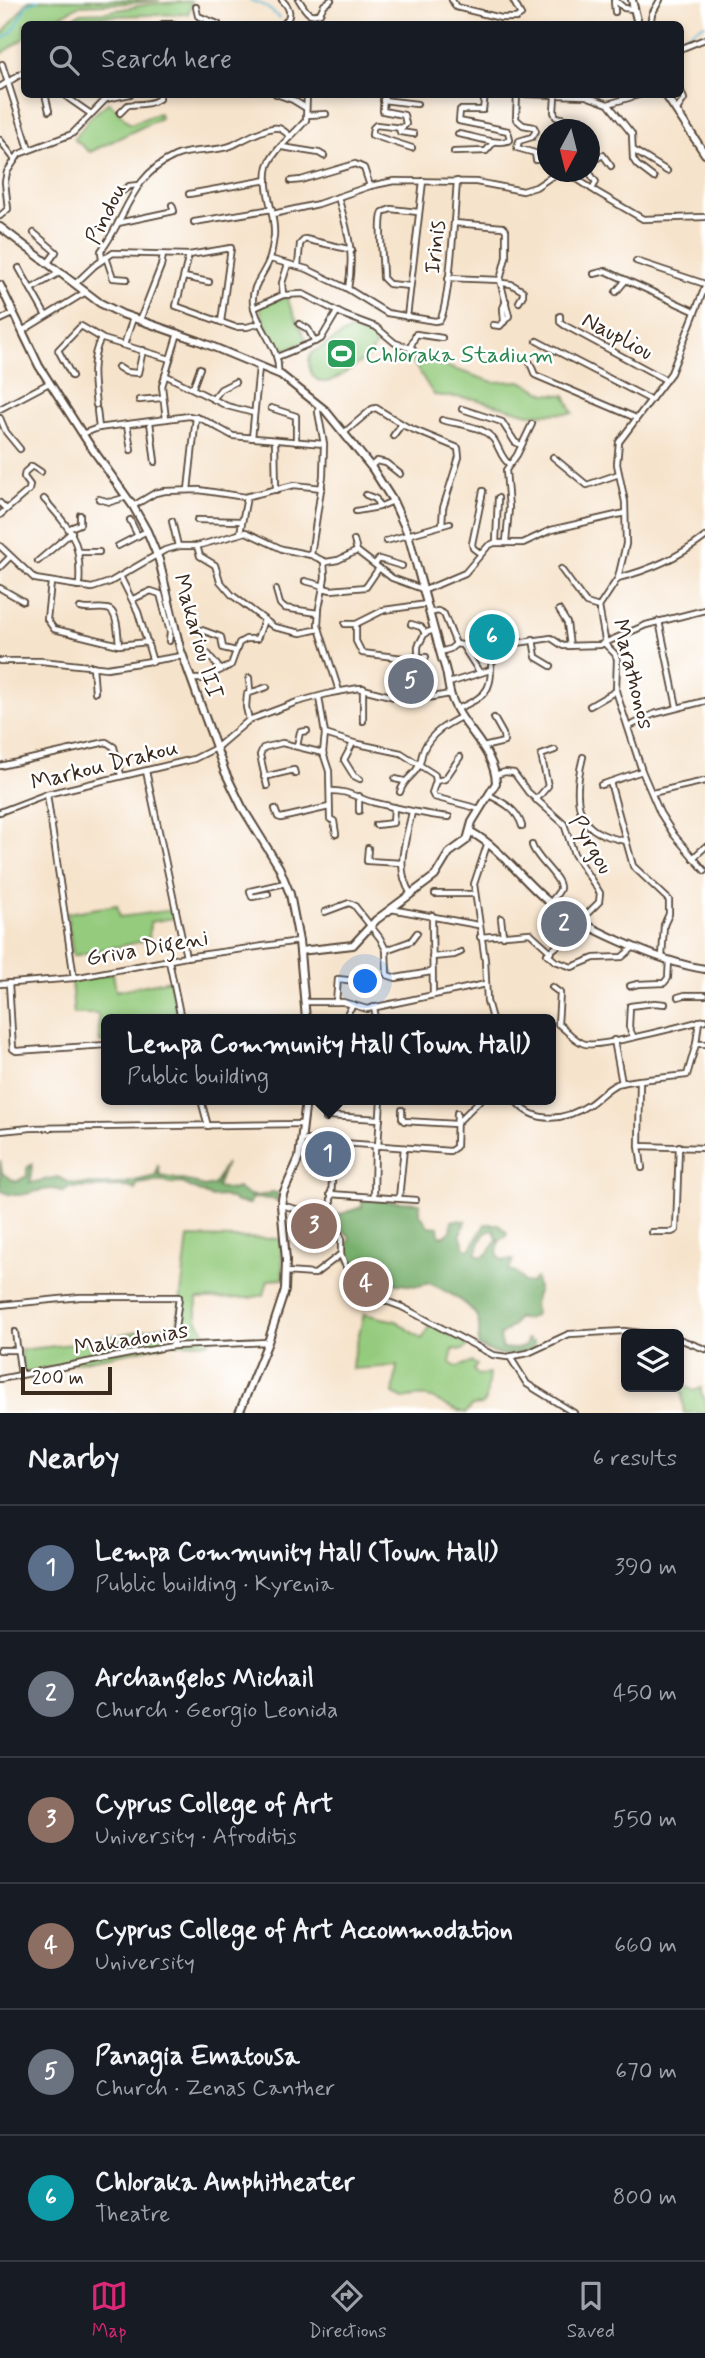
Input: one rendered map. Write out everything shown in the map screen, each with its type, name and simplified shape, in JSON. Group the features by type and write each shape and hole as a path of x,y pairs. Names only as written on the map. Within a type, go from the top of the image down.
{"main road":[{"path":"635,0 637,21"},
{"path":"635,0 638,21"},
{"path":"668,98 705,153"},
{"path":"0,227 84,293 113,310 278,374 320,405 371,466 393,501 408,534 440,652 447,668 450,694 461,717 483,747 496,783 472,822 471,832 464,843 449,853 435,877 391,909 353,945 300,951"},
{"name":"Makariou III","path":"1,289 49,383 134,506 157,554 183,656 216,748 238,801 290,894 299,941 306,1014"},
{"path":"471,832 510,862 539,893 579,919 685,966 705,969"},
{"path":"239,1413 282,1302 286,1272 281,1205 298,1161 303,1140 306,1105"}],"street":[{"path":"282,0 290,14 286,21"},
{"path":"299,0 307,12 313,15 320,13 324,5 331,0"},
{"path":"452,0 456,7 508,19 521,15 513,0"},
{"path":"614,0 621,7 634,9"},
{"path":"614,0 615,12"},
{"path":"651,21 660,0"},
{"path":"196,7 198,16 210,21"},
{"path":"684,48 705,39"},
{"path":"2,64 29,149"},
{"path":"0,86 21,74"},
{"path":"46,98 49,111"},
{"path":"68,98 91,114"},
{"path":"0,216 8,209 2,181 21,153 72,134 103,98"},
{"path":"120,113 128,105 147,104 159,98"},
{"path":"287,98 306,108"},
{"path":"278,374 277,357 254,308 254,290 270,259 274,239 267,180 270,163 304,123 308,115 307,98"},
{"path":"383,98 384,112 406,117 405,127 376,125 372,134 412,148"},
{"path":"388,98 417,104"},
{"path":"458,134 481,137 493,143 509,142 509,132 458,120 460,110 483,110 484,98"},
{"path":"517,98 516,119 523,125 534,127 536,131 532,136 519,141 517,148 536,153 536,160"},
{"path":"555,98 556,117 566,119"},
{"path":"592,98 608,104 629,128 634,138 633,159 654,178"},
{"path":"608,104 628,98"},
{"path":"676,111 684,98"},
{"path":"308,115 326,114"},
{"name":"Pindou","path":"104,259 101,251 117,228 127,201 138,185 156,168 187,152 228,147 270,128 279,128 291,137"},
{"path":"399,128 400,132 414,134"},
{"path":"0,140 15,160"},
{"path":"454,152 486,151 493,143"},
{"path":"282,146 324,156"},
{"path":"633,150 667,171"},
{"path":"600,157 603,155 611,166"},
{"path":"291,181 355,164 364,168 370,186"},
{"path":"194,222 318,204 370,186 401,180 484,183 523,191 536,187 551,177 568,173 643,219 705,217"},
{"path":"189,194 267,180"},
{"path":"270,259 298,266 348,289 382,311 407,317 423,181"},
{"name":"Irinis","path":"407,317 435,321 443,316 457,181"},
{"path":"592,189 596,182"},
{"path":"120,193 129,186 138,185"},
{"path":"338,197 352,250 348,289"},
{"path":"0,202 6,199"},
{"path":"118,223 174,211 172,205"},
{"path":"410,286 389,284 383,278 380,221 383,212 391,209 418,212"},
{"path":"454,223 503,227 506,230 506,257 501,281 509,314 505,323 500,326 493,325"},
{"path":"34,233 56,252 47,264"},
{"path":"298,266 300,244 305,239 352,250"},
{"path":"75,285 104,259 116,253 189,255 231,247 221,322"},
{"path":"124,345 161,266 163,255"},
{"path":"189,255 176,306 239,328 261,323"},
{"path":"104,259 111,277 127,279"},
{"path":"636,261 705,286"},
{"path":"283,295 282,283 288,264"},
{"path":"19,268 46,316"},
{"path":"594,274 606,271 694,311"},
{"path":"31,289 59,273"},
{"path":"184,277 209,282"},
{"path":"448,278 512,284 523,291 519,302"},
{"path":"616,292 626,280"},
{"name":"Marathonos","path":"705,286 675,364 618,446 626,544 618,578 600,607 606,646 617,657 617,691 642,771 662,817 705,871"},
{"path":"21,332 84,293"},
{"path":"254,308 283,295 303,294 337,312 376,327 395,343 412,349 415,334 442,338"},
{"path":"270,371 277,357 324,337 337,312"},
{"path":"0,320 13,314"},
{"name":"Naupliou","path":"560,316 560,322 564,325 666,380"},
{"path":"299,324 305,326 315,342"},
{"path":"72,376 58,353 58,348 81,326 100,338 170,359"},
{"path":"166,419 162,398 164,375 178,333"},
{"path":"99,428 93,373 100,338"},
{"path":"537,341 651,400"},
{"path":"117,367 126,372 138,373 144,350"},
{"path":"530,363 536,375 636,418"},
{"path":"252,438 259,367"},
{"path":"193,387 200,368"},
{"path":"164,375 233,408 254,413"},
{"path":"213,399 221,389 236,382"},
{"path":"0,409 49,383"},
{"path":"139,400 162,398"},
{"path":"311,555 322,488 324,444 318,414 320,405"},
{"path":"271,408 296,416 296,442"},
{"path":"345,432 374,408 382,410 402,424 459,449 443,508 442,525"},
{"path":"461,409 502,422 515,442 522,445"},
{"path":"82,434 99,428 196,417 227,434 324,444"},
{"path":"188,490 196,417"},
{"path":"0,418 6,432 20,449"},
{"path":"442,420 486,433 494,440 503,460 509,464"},
{"path":"150,422 155,462"},
{"path":"393,436 402,424"},
{"path":"127,425 131,450"},
{"path":"506,542 509,508 506,476 509,464 532,425"},
{"path":"275,440 276,490"},
{"path":"553,457 587,485 619,474"},
{"path":"371,466 377,461 386,463 400,474"},
{"path":"0,514 29,490 30,485 24,476 30,467 41,472"},
{"path":"134,506 162,491 188,490 247,497 296,485 322,488"},
{"path":"481,554 472,544 483,491"},
{"path":"366,495 376,499 379,507"},
{"path":"99,499 110,502 127,497"},
{"path":"240,533 247,497"},
{"path":"496,542 498,498"},
{"path":"44,499 71,530 79,552 79,587"},
{"path":"356,511 379,507 393,501"},
{"path":"0,503 6,509"},
{"path":"354,540 357,551 395,580 425,590 462,575 488,546 496,542 523,543 551,530 625,513"},
{"path":"38,561 79,525 80,515"},
{"path":"130,520 138,536"},
{"path":"197,520 242,521"},
{"path":"172,521 178,546"},
{"path":"386,541 450,523"},
{"path":"118,546 147,531"},
{"path":"0,546 32,577 79,587 97,587 157,554 178,546 197,546 240,533 252,534 282,549 311,555 324,561 335,561 357,551"},
{"path":"618,578 662,563 686,551 705,537"},
{"path":"197,546 201,557 216,567 219,579 226,589 277,629 301,633 319,629"},
{"path":"79,552 99,552"},
{"path":"0,567 10,556"},
{"path":"374,564 379,559 386,559 402,566"},
{"path":"324,561 318,613 319,629 339,691"},
{"path":"305,581 331,590 366,587 379,568"},
{"path":"561,569 586,603 600,607"},
{"path":"120,576 133,599 153,662"},
{"path":"51,583 47,620 52,628 119,645 148,642"},
{"path":"0,588 23,601"},
{"path":"276,590 284,608 318,613"},
{"path":"133,599 151,591 160,593 170,632 169,641"},
{"path":"345,624 356,624 381,611 427,604"},
{"path":"80,608 112,612 118,630 119,645"},
{"path":"559,610 567,623 570,646"},
{"path":"457,709 472,702 487,689 492,661 504,656 515,644 551,638 561,645 600,645 659,621 705,610"},
{"path":"429,613 439,611 444,614 456,644"},
{"path":"192,679 203,679 232,664 241,642 259,638 264,620"},
{"path":"659,621 677,707"},
{"path":"356,624 356,641 362,653 426,657"},
{"path":"411,624 425,633"},
{"path":"194,631 202,630 220,637 223,648 236,651"},
{"path":"418,657 418,646 425,633 435,630"},
{"path":"533,639 536,657 551,666"},
{"path":"440,652 456,644"},
{"path":"456,644 463,646 480,673"},
{"path":"208,654 221,670"},
{"path":"0,660 114,667 183,656"},
{"path":"93,666 95,692"},
{"path":"449,683 490,670"},
{"path":"249,678 250,691 245,701 249,720"},
{"path":"250,691 267,687"},
{"name":"Markou Drakou","path":"0,812 47,794 194,759 216,748 249,720 297,702 355,687 363,688"},
{"path":"363,721 363,688 410,701 450,694"},
{"path":"590,706 617,691"},
{"path":"319,697 325,734 323,753 329,771 330,818 334,821 336,834"},
{"path":"628,727 677,707 705,701"},
{"path":"400,792 404,781 419,765 430,738 461,717"},
{"path":"483,747 504,741 495,718"},
{"path":"297,746 299,734 307,731"},
{"path":"325,734 401,752 433,772 436,781 432,793 434,797 481,809"},
{"path":"0,766 106,742 114,747 121,775"},
{"path":"267,786 261,750 279,743 323,753"},
{"path":"354,743 344,760 355,778 360,779"},
{"path":"536,800 548,786 541,755 555,750"},
{"path":"436,781 445,779 460,757"},
{"path":"583,757 578,796 585,822 606,836 626,842"},
{"path":"264,777 289,769 294,770 295,774"},
{"path":"146,771 186,957"},
{"path":"601,785 642,771"},
{"name":"Pyrgou","path":"495,775 513,773 536,800 564,824 574,854 600,892 599,902 579,919"},
{"path":"395,779 404,781"},
{"path":"652,793 705,781"},
{"path":"610,782 633,866 669,900 669,914 664,925 666,982 630,986"},
{"path":"330,791 344,791 412,812 449,817"},
{"path":"47,794 74,978"},
{"path":"359,796 359,811"},
{"path":"489,796 513,810 523,826"},
{"path":"275,809 281,818 329,807"},
{"path":"376,825 393,823 394,807"},
{"path":"412,812 402,863 403,880 412,894"},
{"path":"487,845 474,881 474,894 491,1014"},
{"path":"532,845 534,853 559,884 559,891 551,902"},
{"path":"693,858 705,847"},
{"path":"368,848 367,861 402,863"},
{"path":"268,894 252,897 250,891 286,883"},
{"path":"435,894 474,894"},
{"path":"325,912 353,904 386,950 387,975 396,978 431,972"},
{"path":"391,909 478,925"},
{"path":"432,915 433,995"},
{"path":"500,918 503,936"},
{"path":"549,953 565,940 579,919"},
{"path":"386,950 411,942 417,933"},
{"path":"480,937 532,934 559,963 575,967 594,958 622,957 635,946"},
{"name":"Griva Digeni","path":"0,984 74,978 186,957 299,941"},
{"path":"431,957 461,952"},
{"path":"169,961 180,1014"},
{"path":"336,1002 338,979 366,982"},
{"path":"9,984 13,1049 16,1051 101,1045"},
{"path":"305,1002 354,1004 367,1009 486,985"},
{"path":"552,987 560,993 561,998 558,1024 588,1045 705,1020"},
{"path":"678,998 685,995 705,995"},
{"path":"348,1014 354,1004"},
{"path":"633,1036 629,1027 630,1006 665,1004"},
{"path":"374,1007 375,1014"},
{"path":"521,1105 539,1118 558,1117 580,1110 615,1085 687,1074 696,1044 699,1021"},
{"path":"614,1041 622,1083"},
{"path":"696,1044 705,1044"},
{"path":"640,1080 639,1146 642,1168"},
{"path":"202,1105 208,1126"},
{"path":"374,1197 381,1105"},
{"path":"402,1110 404,1121 456,1124 475,1105"},
{"path":"303,1140 450,1151 456,1147 457,1114"},
{"path":"326,1119 328,1116 380,1119"},
{"path":"0,1131 31,1128 304,1124"},
{"path":"334,1143 330,1218 341,1237 341,1254 352,1280 366,1294 402,1307 493,1355 510,1357 528,1353 569,1334 621,1331"},
{"path":"639,1146 705,1148"},
{"path":"652,1231 676,1230 679,1146"},
{"path":"399,1198 404,1148"},
{"path":"330,1194 416,1200"},
{"path":"281,1205 330,1218"},
{"path":"317,1244 323,1216"},
{"path":"286,1272 315,1274 341,1254"},
{"path":"0,1305 80,1297 179,1297 173,1346"},
{"path":"15,1332 21,1375"},
{"path":"684,1341 705,1349"},
{"name":"Makadonias","path":"0,1379 173,1346 268,1342"},
{"path":"0,1350 18,1350"},
{"path":"510,1357 519,1375 530,1387 574,1413"}],"green space":[{"path":"29,0 160,0 80,5 52,21 21,21 21,40 0,55 0,37"},
{"path":"192,1 188,14 110,16 69,21 81,13 106,12 150,4"},
{"path":"109,102 130,124 159,113 161,118 90,152 74,139 91,117"},
{"path":"286,297 307,342 282,351 264,323 260,306"},
{"name":"Chloraka Stadium","path":"355,327 363,328 371,335 375,341 372,352 334,380 319,381 309,366 312,353"},
{"path":"418,357 493,382 521,381 546,394 565,395 573,413 529,414 475,399 434,395 413,362"},
{"path":"117,905 120,917 173,910 174,918 150,922 149,940 73,956 67,913"},
{"path":"113,973 116,991 170,980 177,1014 101,1014 100,1043 98,1014 74,1014 71,981"},
{"path":"0,1160 2,1173 16,1182 27,1176 27,1168 32,1164 30,1183 58,1177 69,1183 80,1184 121,1184 156,1176 158,1165 160,1176 197,1183 203,1187 214,1185 226,1163 217,1187 232,1190 238,1188 254,1196 278,1193 277,1201 251,1198 250,1204 237,1202 224,1196 211,1197 182,1183 170,1184 162,1181 137,1184 135,1190 129,1187 67,1188 64,1192 52,1189 13,1195 0,1190"},
{"path":"362,1200 420,1203 420,1214 428,1226 438,1227 439,1236 445,1236 451,1231 452,1220 466,1221 460,1233 465,1249 470,1250 485,1224 498,1224 507,1233 506,1236 500,1240 494,1230 486,1233 476,1254 482,1257 488,1254 496,1241 499,1242 497,1253 501,1260 513,1260 509,1271 517,1273 524,1282 530,1283 536,1278 538,1290 534,1304 536,1315 528,1319 517,1318 500,1336 502,1348 526,1346 527,1339 534,1343 533,1349 505,1355 478,1346 479,1324 474,1312 456,1297 430,1283 418,1286 388,1283 385,1287 360,1280 344,1255 350,1238 341,1231 332,1217 362,1207"},
{"path":"188,1237 281,1239 283,1279 268,1280 264,1295 249,1298 197,1299 197,1319 210,1342 175,1344"},
{"path":"364,1314 396,1321 422,1339 431,1325 469,1345 463,1350 453,1349 450,1363 457,1367 471,1362 477,1365 473,1370 478,1375 489,1374 486,1400 482,1405 472,1406 466,1413 431,1398 403,1399 393,1394 397,1366 352,1369"},
{"path":"165,1326 166,1345 22,1373 21,1350 73,1344"},
{"path":"684,1386 694,1391 701,1388 705,1399 705,1413 684,1413 682,1392"}],"waterway":[{"path":"0,40 13,30 26,5 38,0"},
{"path":"250,0 265,6 280,18"},
{"path":"684,36 705,24"}],"place":[{"name":"Chloraka Stadium","path":"342,354"},
{"name":"Chloraka Amphitheater","path":"492,637"},
{"name":"Panagia Ematousa","path":"411,681"},
{"name":"Archangelos Michail","path":"564,924"},
{"name":"Lempa Community Hall (Town Hall)","path":"328,1154"},
{"name":"Cyprus College of Art","path":"314,1226"},
{"name":"Cyprus College of Art Accommodation","path":"366,1284"}]}
